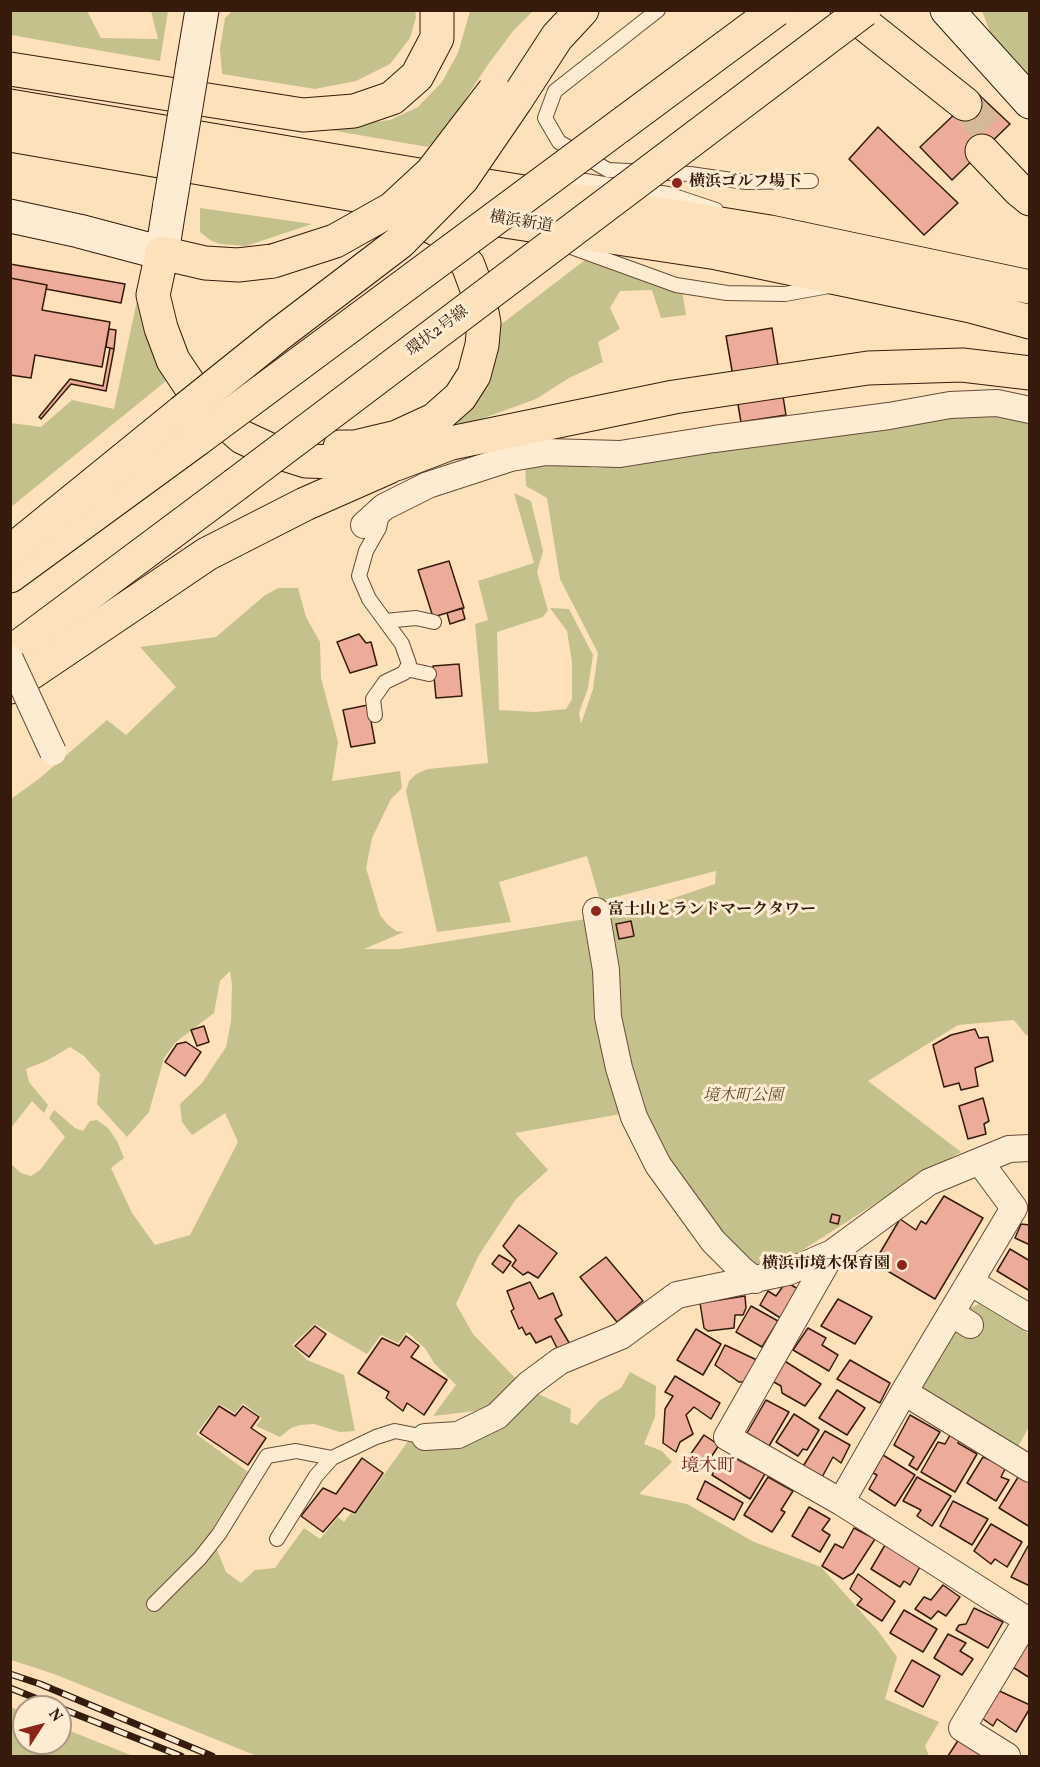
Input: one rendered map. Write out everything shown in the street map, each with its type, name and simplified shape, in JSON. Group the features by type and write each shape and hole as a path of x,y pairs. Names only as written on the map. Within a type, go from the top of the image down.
{"main road":[{"path":"10,69 303,115 354,111 392,98 417,76 437,38 437,10"},
{"path":"10,576 191,425 278,334 400,242 462,179 537,30 559,10"},
{"path":"162,253 205,263 238,265 273,261 335,241 392,209 432,172 582,10"},
{"path":"10,552 776,10"},
{"path":"858,14 957,111"},
{"name":"環状2号線","path":"10,653 858,14"},
{"name":"横浜新道","path":"10,106 770,232 1029,287"},
{"name":"横浜新道","path":"10,135 511,222 717,253 857,281 970,306 1029,322"},
{"path":"1029,173 989,144 1029,199"},
{"path":"162,253 172,285 178,321 191,356 216,396 253,427 322,447 356,447 397,437 434,420 460,397 474,375 482,345 484,323 478,292 468,265 440,231 357,195"},
{"path":"162,253 153,295 161,327 173,360 200,399 242,436 268,449 306,461 396,464"},
{"path":"10,687 207,554 305,504 396,464 451,443 674,397 856,370 962,366 1029,373"}],"street":[{"path":"10,216 162,253 202,10"},
{"path":"947,10 1029,102"},
{"path":"364,525 384,507 428,485 511,458 546,452 620,454 890,416 950,405 997,403 1029,410"},
{"path":"10,659 53,752"},
{"path":"596,911 606,970 608,1017 634,1117 658,1165 713,1241 755,1280"},
{"path":"425,1437 458,1435 497,1416 529,1384 560,1361 621,1336 677,1295 788,1272 832,1252 929,1182 1009,1149 1029,1148"},
{"path":"841,1502 904,1392 961,1319 970,1282 1022,1209 980,1162"},
{"path":"832,1252 727,1437 841,1502 1028,1621 962,1728 1007,1756"},
{"path":"970,1282 1029,1318"},
{"path":"904,1392 1008,1450 1029,1469"}],"lane":[{"path":"658,10 555,91 545,118 559,142 608,171 690,174 746,182 810,181"},
{"path":"375,715 373,699 385,682 404,673 409,664 402,644 369,599 359,576 366,551 379,528 384,507"},
{"path":"385,621 416,618 434,622"},
{"path":"406,669 429,675"},
{"path":"277,1539 316,1476 332,1458 376,1437 395,1431 425,1437"},
{"path":"154,1604 200,1558 219,1534 267,1456 296,1451 332,1458"}],"green space":[{"path":"415,10 416,17 410,38 390,64 356,81 315,89 222,74 220,49 225,18 232,11"},
{"path":"10,11 87,11 101,38 158,39 151,11 168,11 160,61 11,35"},
{"path":"470,11 533,11 513,31 443,133 428,147 324,129 390,120 418,107 442,82 458,53"},
{"path":"982,11 1029,11 1029,78 993,40"},
{"path":"200,208 312,224 246,246 220,244 200,232"},
{"path":"585,260 682,290 686,315 661,318 652,290 620,291 610,308 620,329 598,342 603,362 569,378 536,399 448,431 486,336"},
{"path":"138,296 150,342 166,381 11,507 11,423 41,427 72,400 114,409"},
{"name":"境木町公園","path":"1029,402 1029,1035 1026,1035 1014,1020 958,1025 868,1081 961,1152 920,1175 798,1253 735,1277 626,1113 515,1133 548,1170 516,1199 479,1255 456,1304 473,1334 518,1381 492,1404 475,1411 433,1416 456,1385 434,1363 425,1348 407,1332 398,1343 381,1335 367,1354 315,1324 292,1345 307,1360 344,1375 355,1431 340,1432 314,1424 300,1425 291,1428 280,1437 256,1426 262,1418 243,1403 235,1413 219,1404 196,1434 248,1472 210,1533 226,1572 241,1583 255,1570 275,1568 304,1528 320,1539 338,1517 344,1522 351,1513 355,1515 409,1440 536,1393 571,1409 570,1422 577,1425 600,1400 621,1388 630,1372 656,1386 655,1417 644,1444 662,1451 672,1462 639,1494 687,1504 754,1542 821,1567 878,1631 897,1657 885,1699 939,1722 925,1746 929,1756 257,1756 54,1674 11,1660 11,1164 21,1173 31,1176 40,1170 65,1137 49,1118 54,1110 75,1128 83,1131 90,1121 97,1120 108,1128 117,1141 124,1158 111,1168 132,1213 155,1245 190,1235 238,1142 225,1113 192,1135 182,1122 180,1104 202,1083 226,1047 231,1021 230,971 220,981 214,1013 176,1042 164,1058 149,1112 127,1137 97,1104 100,1074 84,1056 70,1047 26,1069 29,1082 48,1105 44,1113 32,1101 11,1128 11,799 40,778 107,720 126,735 176,687 140,647 216,637 264,596 278,588 298,588 306,617 320,642 321,678 338,742 332,781 400,771 402,788 391,799 372,838 366,868 380,915 396,931 404,932 364,949 400,949 598,917 656,904 715,884 716,871 600,901 587,856 499,882 511,922 437,932 406,791 409,781 416,774 428,769 488,763 475,624 488,620 478,581 534,563 514,493 531,501 543,551 537,572 548,610 543,617 497,632 499,710 535,712 566,709 572,699 572,662 567,631 550,608 569,609 593,655 588,688 579,713 581,724 593,689 598,653 560,579 547,498 526,486 525,465 558,461 594,468 644,463"},
{"path":"979,1304 1029,1334 1029,1427 1016,1450 923,1394 922,1388 970,1308"},
{"path":"11,1707 12,1755 72,1755 72,1732 133,1756 11,1756"}],"building":[{"path":"977,93 1010,124 952,180 920,147"},
{"path":"878,127 958,203 924,235 849,159"},
{"path":"10,264 125,284 121,303 46,289 47,285 10,278"},
{"path":"10,278 47,285 42,310 110,322 102,367 35,355 31,378 10,375"},
{"path":"772,328 786,415 741,422 726,336"},
{"path":"109,329 116,330 114,349 106,347"},
{"path":"110,348 114,349 106,391 71,384 41,419 39,417 70,379 103,386"},
{"path":"449,561 464,608 433,617 418,570"},
{"path":"462,608 465,619 450,624 447,613"},
{"path":"359,634 366,643 371,642 377,665 350,673 337,642"},
{"path":"459,664 462,696 436,698 433,666"},
{"path":"368,705 375,743 351,747 343,710"},
{"path":"631,921 634,936 619,939 616,924"},
{"path":"204,1026 209,1042 197,1046 191,1030"},
{"path":"975,1029 979,1038 988,1037 993,1061 975,1068 978,1086 961,1090 959,1083 944,1087 933,1045 951,1035"},
{"path":"186,1042 201,1052 185,1076 165,1062 177,1044"},
{"path":"983,1098 989,1121 984,1124 986,1134 968,1139 959,1106"},
{"path":"944,1196 983,1218 935,1299 874,1263 900,1219 916,1230 921,1221 926,1224"},
{"path":"832,1214 840,1216 838,1224 830,1222"},
{"path":"1021,1224 1030,1225 1030,1245 1015,1238"},
{"path":"519,1225 557,1253 538,1278 528,1272 523,1275 512,1266 516,1260 503,1246"},
{"path":"1010,1249 1030,1261 1030,1291 997,1271"},
{"path":"499,1255 511,1262 503,1273 492,1264"},
{"path":"606,1257 643,1301 617,1322 580,1277"},
{"path":"530,1282 539,1299 553,1293 562,1315 555,1319 571,1346 559,1352 551,1336 536,1343 530,1333 526,1335 522,1327 519,1329 511,1311 514,1309 507,1291"},
{"path":"786,1282 800,1290 782,1319 760,1305 768,1291 776,1296"},
{"path":"745,1296 746,1308 743,1315 735,1315 734,1328 708,1331 704,1328 700,1303"},
{"path":"838,1299 872,1317 855,1344 821,1326"},
{"path":"751,1306 778,1321 762,1347 736,1332"},
{"path":"315,1326 326,1334 309,1357 295,1346"},
{"path":"808,1328 826,1338 822,1345 838,1355 829,1371 793,1350"},
{"path":"696,1329 721,1344 703,1375 677,1360"},
{"path":"406,1336 419,1346 411,1357 447,1380 424,1415 407,1403 403,1411 386,1398 389,1392 358,1373 382,1338 399,1346"},
{"path":"725,1345 759,1361 747,1382 739,1382 715,1365"},
{"path":"783,1360 821,1384 805,1406 782,1393 781,1386 772,1381"},
{"path":"850,1360 890,1383 880,1403 837,1379"},
{"path":"675,1376 720,1403 711,1419 694,1407 686,1415 693,1434 680,1442 676,1452 663,1443 665,1409 673,1396 665,1392"},
{"path":"837,1390 865,1408 847,1435 819,1418"},
{"path":"766,1400 789,1412 769,1446 747,1433"},
{"path":"219,1406 235,1416 243,1406 259,1417 251,1428 266,1438 248,1465 200,1433"},
{"path":"794,1414 819,1430 807,1450 803,1449 798,1456 776,1442"},
{"path":"910,1415 940,1432 917,1470 909,1465 914,1457 894,1445"},
{"path":"953,1430 961,1436 958,1443 977,1454 955,1492 921,1472 938,1442 945,1444"},
{"path":"825,1431 850,1445 841,1463 833,1457 821,1479 802,1468"},
{"path":"704,1435 719,1445 704,1468 688,1458"},
{"path":"883,1455 915,1475 895,1506 869,1489 877,1475 873,1473"},
{"path":"733,1457 765,1474 750,1499 712,1475 720,1461 729,1464"},
{"path":"983,1457 1006,1467 1001,1477 1009,1480 996,1501 967,1483"},
{"path":"362,1458 383,1473 355,1513 344,1508 323,1532 301,1516 323,1488 336,1494"},
{"path":"1020,1474 1030,1480 1030,1527 999,1508"},
{"path":"768,1477 793,1491 781,1510 785,1512 772,1532 744,1515"},
{"path":"917,1477 951,1496 932,1526 917,1516 921,1510 903,1501"},
{"path":"705,1481 743,1503 734,1520 697,1499"},
{"path":"953,1501 988,1519 972,1545 940,1526"},
{"path":"809,1507 830,1519 822,1530 830,1535 820,1552 792,1536"},
{"path":"991,1524 1022,1542 1007,1567 995,1559 991,1564 974,1551"},
{"path":"854,1528 875,1539 853,1573 843,1579 822,1566 835,1544 843,1548"},
{"path":"885,1545 921,1565 910,1585 904,1581 900,1587 871,1569"},
{"path":"1030,1546 1030,1586 1011,1577"},
{"path":"858,1574 895,1601 882,1621 857,1605 862,1599 850,1589"},
{"path":"943,1585 960,1597 946,1616 938,1611 931,1619 915,1609 924,1597 931,1600"},
{"path":"974,1608 1003,1622 988,1648 956,1630 959,1625 966,1624"},
{"path":"904,1610 937,1629 923,1652 890,1633"},
{"path":"948,1634 966,1643 960,1651 973,1659 962,1675 934,1658"},
{"path":"1030,1640 1030,1678 1011,1666"},
{"path":"912,1660 940,1676 923,1707 895,1691"},
{"path":"995,1689 1030,1705 1016,1732 997,1719 993,1726 979,1716"},
{"path":"959,1739 992,1756 948,1756"}],"tunnel":[{"path":"965,104 996,138"}],"railway":[{"path":"10,1674 40,1684 212,1756"},
{"path":"10,1688 181,1756"}],"place":[{"name":"横浜ゴルフ場下","path":"677,183"},
{"name":"富士山とランドマークタワー","path":"596,911"},
{"name":"横浜市境木保育園","path":"902,1265"}],"district":[{"name":"境木町","path":"708,1468"}]}
